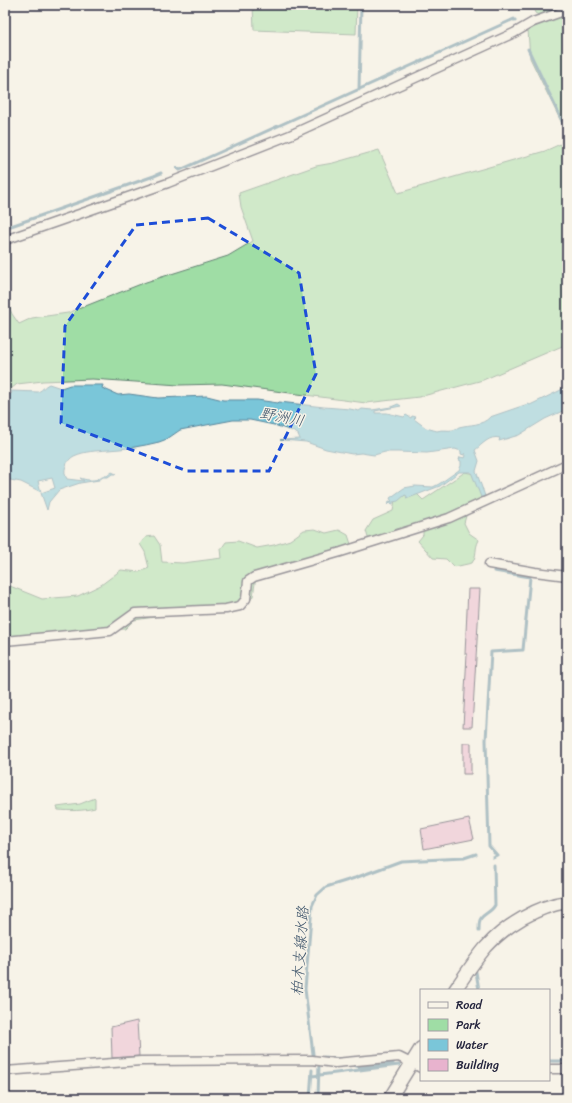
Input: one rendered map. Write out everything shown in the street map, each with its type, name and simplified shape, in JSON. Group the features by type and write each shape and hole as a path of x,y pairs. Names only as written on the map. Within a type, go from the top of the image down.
{"main road":[{"path":"456,989 488,946 510,926 536,912 567,902"},
{"path":"390,1098 416,1065 420,1051"}],"street":[{"path":"5,240 168,183 290,135 514,33 533,22 567,10"},
{"path":"5,641 110,631 135,613 226,609 240,606 246,599 248,581 254,576 341,552 449,518 567,464"},
{"path":"489,564 567,576"},
{"path":"5,1071 142,1061 312,1060 335,1063 400,1057 416,1065"},
{"path":"550,1069 567,1069"}],"highlighted area":[{"path":"208,218 299,273 316,374 269,471 187,471 61,423 65,326 136,225"}],"green space":[{"path":"253,5 357,5 356,34 254,30"},
{"path":"533,5 567,5 567,134 530,58 528,30 550,20 535,13"},
{"path":"567,141 567,344 483,380 419,397 366,403 222,384 179,385 92,379 43,381 17,384 5,394 5,243 9,242 7,288 9,306 12,314 19,324 32,318 68,313 146,282 228,256 253,241 241,207 239,193 316,166 333,163 379,150 398,193 545,151"},
{"path":"465,472 474,474 477,484 483,489 479,504 468,509 464,523 469,533 479,540 472,563 454,567 446,559 433,558 418,541 423,535 423,530 415,529 369,541 366,531 373,520 393,511 395,500 414,491 423,500"},
{"path":"315,529 326,533 339,530 348,535 351,544 344,550 256,577 253,596 247,606 158,612 155,617 134,620 125,629 84,631 5,644 5,584 42,599 78,596 101,585 121,570 139,572 149,568 145,552 140,544 146,537 154,536 160,545 162,562 183,563 222,558 221,549 226,542 238,541 257,548 290,540 304,530"},
{"path":"95,798 95,808 67,811 58,810 57,807 80,804"}],"water":[{"name":"野洲川","path":"49,384 61,388 70,385 103,385 102,388 118,395 129,394 158,398 207,396 223,400 257,400 359,411 362,409 372,410 391,407 398,404 401,406 375,411 375,413 387,413 404,417 406,415 411,418 412,416 416,417 414,419 426,428 437,431 453,430 459,427 483,422 490,417 528,404 530,405 561,390 562,388 567,387 567,409 545,419 519,435 499,441 500,438 496,437 489,439 475,450 479,461 476,471 485,496 481,497 471,472 459,472 440,486 406,499 407,496 405,495 398,501 393,502 393,504 390,503 388,505 389,501 392,502 390,498 404,488 415,486 433,487 459,470 461,466 461,461 459,460 460,457 465,458 466,456 465,453 464,455 461,454 461,451 455,449 427,453 385,452 374,455 361,453 352,454 326,449 306,442 280,440 300,439 298,434 274,425 250,420 233,420 180,430 167,439 159,442 127,448 82,453 74,456 69,460 66,466 65,473 67,479 84,481 80,478 94,480 101,476 107,476 112,472 116,474 59,490 49,502 47,510 41,493 55,488 52,478 38,481 41,492 21,482 5,479 5,399 12,393 11,391 38,392"}],"building":[{"path":"468,589 480,589 472,727 463,727 467,654 465,654"},
{"path":"463,743 471,743 471,774 463,774"},
{"path":"469,819 474,839 424,849 421,829"},
{"path":"137,1021 139,1056 112,1058 111,1027"}],"waterway":[{"path":"359,90 361,5"},
{"path":"177,168 180,170 514,19 515,21"},
{"path":"528,49 567,131"},
{"path":"11,226 161,173"},
{"path":"493,857 497,855 489,846 486,740 491,652 523,650 530,577 494,571"},
{"name":"柏木支線水路","path":"313,1054 305,989 312,906 317,895 326,887 401,861 464,858 476,854"},
{"path":"479,931 479,922 481,918 495,905 494,865"},
{"path":"476,972 479,989"},
{"path":"324,1057 341,1059"},
{"path":"550,1061 567,1061"},
{"path":"353,1065 360,1067 393,1063"},
{"path":"318,1098 319,1064"},
{"path":"312,1076 399,1065"},
{"name":"柏木支線水路","path":"310,1098 312,1070"}]}
